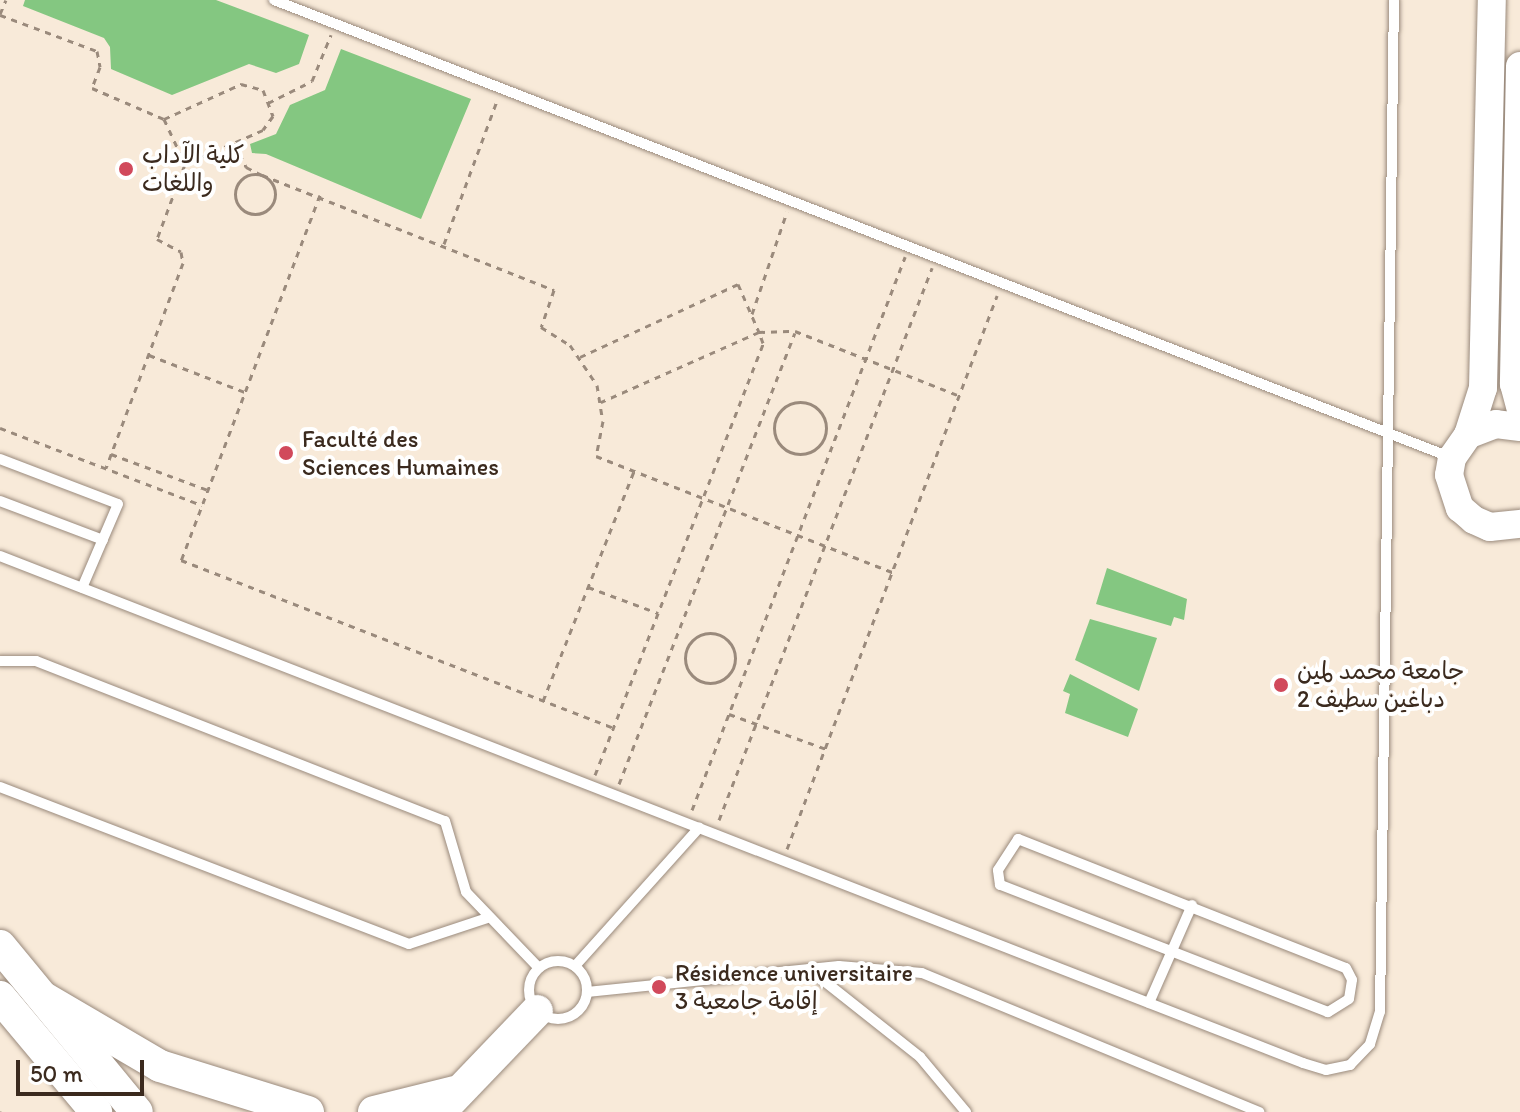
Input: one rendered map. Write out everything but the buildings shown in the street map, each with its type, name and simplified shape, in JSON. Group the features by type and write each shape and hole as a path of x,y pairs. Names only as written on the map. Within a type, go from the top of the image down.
{"highway":[{"path":"0,946 137,1112"},
{"path":"0,997 96,1112"},
{"path":"44,998 160,1066 308,1112"},
{"path":"374,1112 447,1102 537,1011"}],"main road":[{"path":"1492,0 1483,388 1449,475 1460,508 1490,527 1520,524"},
{"path":"1520,66 1514,384 1520,407"},
{"path":"1460,446 1496,424 1520,427"}],"lane":[{"path":"274,0 1391,433 1460,446"},
{"path":"0,556 1326,1070 1350,1065 1370,1044 1380,1012 1391,433 1394,0"},
{"path":"0,459 118,504 82,588"},
{"path":"0,501 103,540"},
{"path":"0,661 36,661 445,821 466,892 539,968"},
{"path":"0,787 409,944 490,917"},
{"path":"575,966 699,828"},
{"path":"1018,839 1192,905 1346,968 1352,980 1349,999 1328,1012 1000,885 998,870 1004,855 1018,839"},
{"path":"1149,1003 1192,905"},
{"path":"556,960 575,966 587,992 580,1009 564,1019 537,1011 529,994 539,968 556,960"},
{"path":"587,992 809,969 881,966 922,973 1259,1112"},
{"path":"809,969 920,1057 966,1112"}],"path":[{"path":"6,0 0,15 97,51 100,67 92,88 164,119 185,164 157,239 181,252 183,263 106,468"},
{"path":"268,103 312,81 335,24"},
{"path":"164,119 241,84 253,83 268,103 273,116 269,123 234,143 185,164"},
{"path":"444,244 502,88"},
{"path":"234,143 246,167 262,175 320,195 554,290 541,327 580,357 601,402 596,456 894,573"},
{"path":"248,175 262,175 274,186 275,200 262,213 248,213 237,201 236,187 248,175"},
{"path":"320,195 181,560 614,728"},
{"path":"752,314 791,201"},
{"path":"687,823 909,246"},
{"path":"714,834 937,257"},
{"path":"782,860 894,573 1002,282"},
{"path":"580,357 738,284 763,343 591,786"},
{"path":"601,402 759,332 795,331 960,396"},
{"path":"615,795 729,508 795,331"},
{"path":"149,355 245,392"},
{"path":"807,402 825,420 824,437 804,453 787,450 776,436 776,418 790,404 807,402"},
{"path":"0,428 202,505"},
{"path":"111,454 208,490"},
{"path":"543,701 634,471"},
{"path":"588,587 658,613"},
{"path":"702,634 720,634 732,646 732,671 718,682 701,681 685,662 688,644 702,634"},
{"path":"729,714 826,749"}],"green space":[{"path":"25,0 216,0 309,35 299,64 276,73 249,64 172,95 111,69 110,47 104,38 23,6"},
{"path":"341,49 471,99 421,219 266,154 252,153 250,144 276,134 290,105 325,90"},
{"path":"1107,568 1187,599 1184,620 1174,617 1171,626 1096,604"},
{"path":"1090,619 1157,638 1139,691 1075,660"},
{"path":"1070,674 1138,709 1128,737 1065,713 1070,694 1063,691"}],"place":[{"name":"كلية الآداب واللغات","path":"126,169"},
{"name":"Faculté des Sciences Humaines","path":"286,453"},
{"name":"جامعة محمد لمين دباغين سطيف 2","path":"1281,685"},
{"name":"Résidence universitaire إقامة جامعية 3","path":"659,987"}]}
